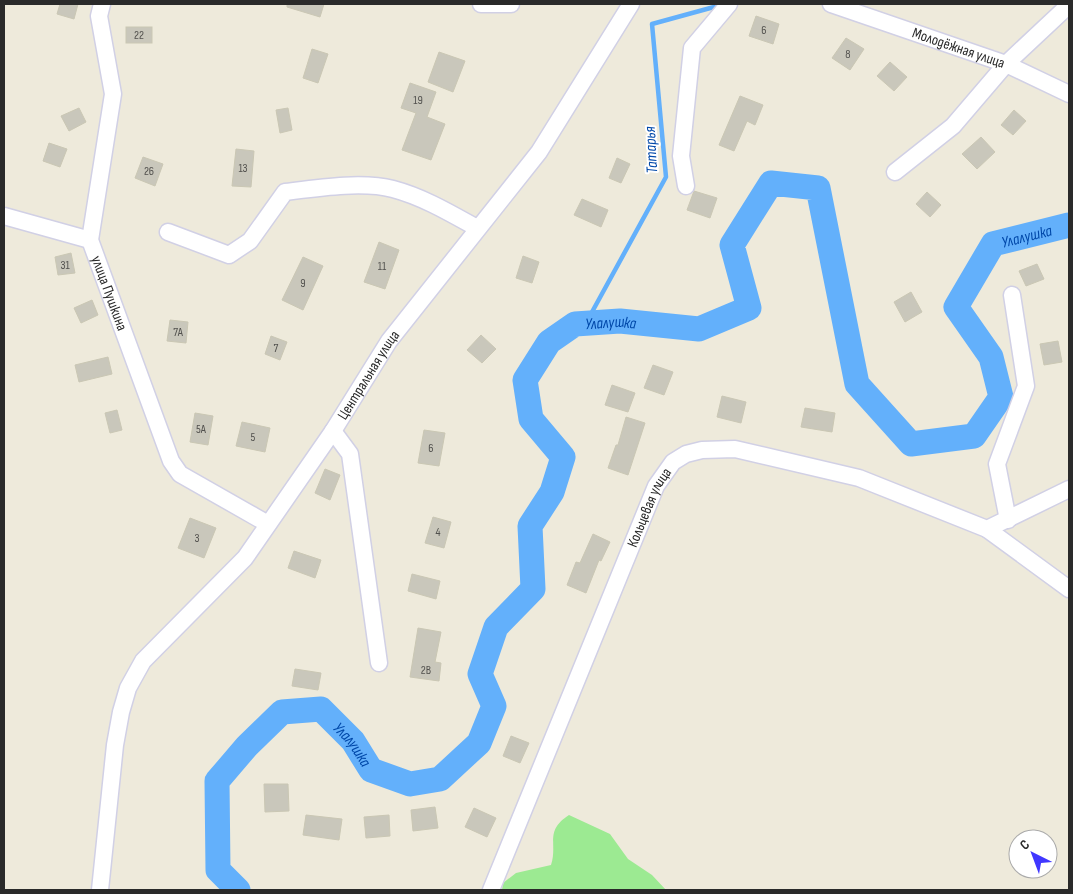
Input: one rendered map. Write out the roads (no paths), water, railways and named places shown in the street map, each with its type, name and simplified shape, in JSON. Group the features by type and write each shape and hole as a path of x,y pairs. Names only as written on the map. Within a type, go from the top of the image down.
{"street":[{"name":"улица Пушкина","path":"102,4 99,16 113,94 90,240 172,461 180,474 268,524"},
{"path":"481,4 511,4"},
{"name":"Центральная улица","path":"100,890 116,745 128,688 142,661 245,558 334,431 389,341 538,152 631,4"},
{"path":"686,186 681,156 692,48 729,4"},
{"name":"Молодёжная улица","path":"831,4 851,7 1006,64 1069,4"},
{"path":"895,172 952,126 1006,64 1069,94"},
{"path":"168,232 229,255 250,241 285,192 338,185 391,189 436,205 477,228"},
{"path":"4,216 90,240"},
{"path":"1008,520 997,464 1026,386 1012,295"},
{"path":"334,431 350,454 379,664"},
{"name":"Кольцевая улица","path":"491,890 653,494 665,471 673,462 686,454 702,450 735,449 859,478 987,529 1069,588"},
{"path":"987,529 1069,489"}],"waterway":[{"name":"Татарья","path":"586,323 666,177 652,24 714,7 715,4"},
{"name":"Улалушка","path":"238,890 218,870 217,781 247,746 282,712 321,709 353,741 371,770 410,784 440,779 479,743 494,706 480,674 496,627 533,589 530,526 552,492 563,457 531,419 525,380 549,342 575,324 620,321 699,329 749,308 732,245 771,183 818,188 857,384 911,444 974,436 1001,397 991,357 956,307 993,244 1069,225"}]}
